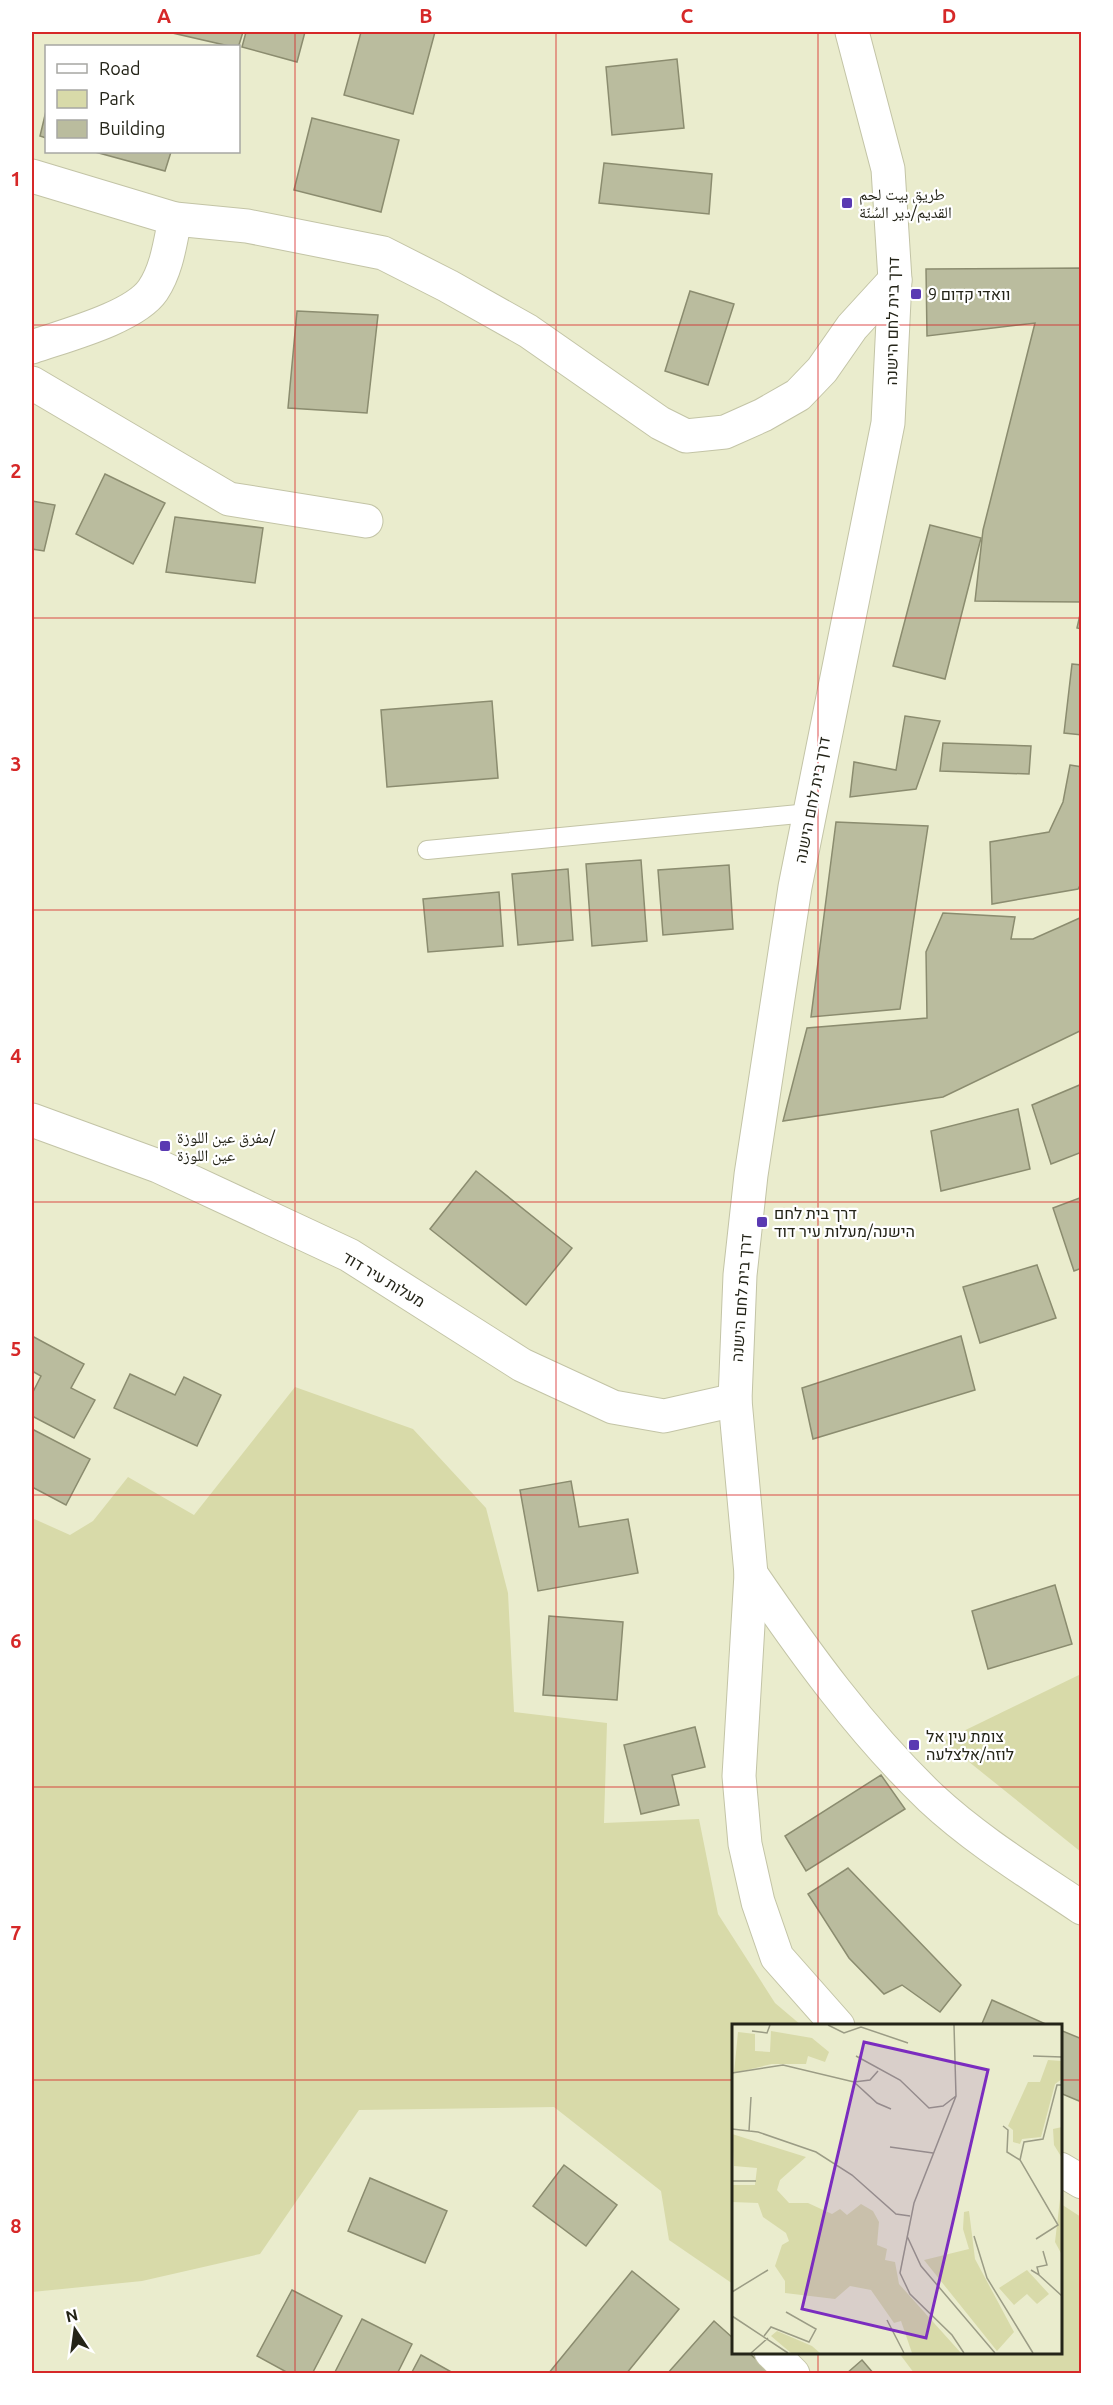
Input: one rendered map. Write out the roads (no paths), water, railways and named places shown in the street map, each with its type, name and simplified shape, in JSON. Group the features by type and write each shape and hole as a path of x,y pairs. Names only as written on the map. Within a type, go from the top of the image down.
{"street":[{"name":"דרך בית לחם הישנה","path":"837,2024 777,1957 758,1902 745,1844 739,1776 751,1574 735,1400 740,1275 751,1175 809,813 888,423 896,280 888,169 852,32"},
{"path":"32,176 175,219 247,226 383,253 528,331 660,423 686,436 725,432 763,415 798,395 822,370 852,327 896,280"},
{"path":"32,347 129,312 152,291 167,260 175,219"},
{"path":"32,383 229,499 366,521"},
{"name":"מעלות עיר דוד","path":"32,1120 158,1166 349,1255 522,1365 613,1407 664,1416 735,1400"},
{"path":"751,1574 808,1657 862,1725 931,1798 994,1849 1082,1908"},
{"path":"1062,2170 1082,2182"},
{"path":"773,2354 793,2373"}],"lane":[{"path":"427,850 809,813"}],"place":[{"name":"طريق بيت لحم القديم/دير السُنّة","path":"847,203"},
{"name":"וואדי קדום 9","path":"916,294"},
{"name":"مفرق عين اللوزة/ عين اللوزة","path":"165,1146"},
{"name":"דרך בית לחם הישנה/מעלות עיר דוד","path":"762,1222"},
{"name":"צומת עין אל לוזה/אלצלעה","path":"914,1745"}]}
